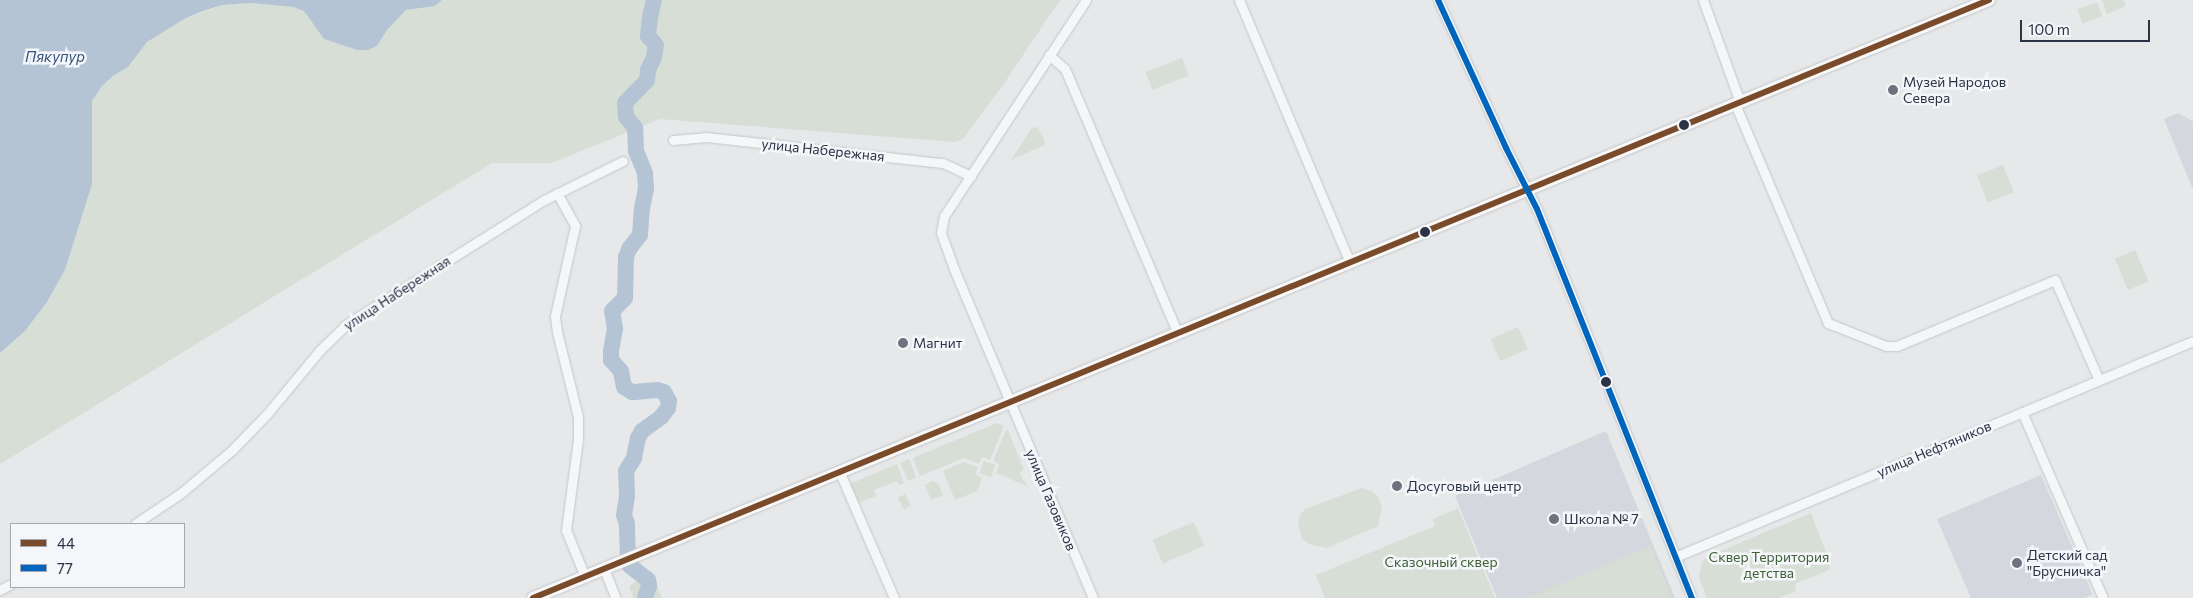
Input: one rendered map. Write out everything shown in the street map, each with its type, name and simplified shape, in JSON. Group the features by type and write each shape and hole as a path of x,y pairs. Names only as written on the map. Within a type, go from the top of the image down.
{"main road":[{"path":"533,598 1990,0"}],"street":[{"path":"1010,403 941,233 944,216 1086,0"},
{"path":"1239,0 1350,263"},
{"path":"1438,0 1537,209 1692,598"},
{"path":"1703,0 1738,103 1828,323 1886,346 1897,346 2055,280 2099,380"},
{"path":"1049,55 1065,69 1178,334"},
{"name":"улица Набережная","path":"673,140 706,137 943,163 971,176"},
{"name":"улица Набережная","path":"137,523 181,494 232,450 267,414 320,350 347,324 557,193 623,160"},
{"path":"557,193 575,226 555,316 578,418 578,438 566,530 585,577"},
{"name":"улица Нефтяников","path":"1676,557 2193,341"},
{"name":"улица Газовиков","path":"1010,403 1093,598"},
{"path":"2022,412 2103,598"},
{"path":"840,473 894,598"},
{"path":"608,568 616,598"}],"shaded area":[{"path":"2178,113 2193,121 2193,190 2164,119"},
{"name":"Школа № 7","path":"1606,431 1675,598 1497,598 1455,496"},
{"name":"Детский сад \"Брусничка\"","path":"2041,475 2093,595 2084,598 1971,598 1937,519"}],"green space":[{"path":"442,0 1060,0 1005,82 963,139 955,142 660,119 552,163 492,163 0,464 0,353 25,331 47,302 65,270 83,212 92,101 102,86 113,76 128,67 147,42 161,32 184,19 222,5 250,3 293,7 304,11 324,39 357,50 368,50 377,46 387,30 406,10 435,6"},
{"path":"2102,0 2123,0 2126,6 2107,14"},
{"path":"2097,2 2102,16 2082,23 2077,9"},
{"path":"1182,58 1189,76 1152,90 1146,72"},
{"path":"1037,127 1045,141 1044,145 1011,160 1032,128"},
{"path":"2003,165 2014,192 1988,202 1977,175"},
{"path":"2135,250 2148,281 2128,290 2115,259"},
{"path":"1518,327 1528,349 1500,361 1491,339"},
{"path":"997,423 1004,426 990,460 982,457 979,464 964,458 920,476 913,458"},
{"path":"1007,428 1024,470 1020,472 1021,477 1029,487 996,473 999,464 993,461"},
{"path":"909,459 916,478 908,481 900,463"},
{"path":"984,461 995,465 991,477 980,473"},
{"path":"963,462 978,467 975,475 982,478 977,491 955,500 943,471"},
{"path":"897,464 904,483 899,485 897,481 874,490 876,496 861,502 857,500 850,484"},
{"path":"933,481 939,485 943,495 931,500 925,485"},
{"path":"1362,488 1372,491 1378,497 1382,506 1378,526 1327,548 1309,544 1302,539 1298,523 1305,509"},
{"path":"905,494 911,506 904,509 898,498"},
{"name":"Сказочный сквер","path":"1458,508 1495,598 1325,598 1316,575 1435,526 1433,519"},
{"name":"Сквер Территория детства","path":"1811,513 1830,563 1829,570 1795,584 1796,591 1779,598 1707,598 1699,577 1702,562 1709,556"},
{"path":"1194,522 1204,546 1163,564 1153,540"},
{"path":"1651,546 1672,598 1526,598"},
{"path":"651,570 662,598 633,598 629,586"}],"water":[{"name":"Пякупур","path":"0,0 442,0 435,6 406,10 387,30 377,46 368,50 357,50 324,39 304,11 293,7 250,3 222,5 203,11 184,19 147,42 128,67 113,76 102,86 92,101 92,184 65,270 47,302 25,331 0,353"}],"waterway":[{"path":"645,598 649,586 648,580 630,566 628,557 627,524 624,515 627,496 626,471 634,458 638,438 642,431 661,417 668,408 669,401 664,392 657,390 632,392 624,387 621,371 611,360 611,351 615,329 612,311 625,298 626,257 629,249 640,235 646,188 645,173 636,151 635,128 626,117 625,103 647,80 648,70 654,57 656,45 648,36 654,0"}],"transit line":[{"name":"77","path":"1438,0 1506,148 1537,209 1692,598"},
{"name":"44","path":"533,598 1989,0"}],"place":[{"name":"Музей Народов Севера","path":"1893,90"},
{"name":"Магнит","path":"903,343"},
{"name":"Досуговый центр","path":"1397,486"},
{"name":"Школа № 7","path":"1554,519"},
{"name":"Детский сад \"Брусничка\"","path":"2017,563"}]}
